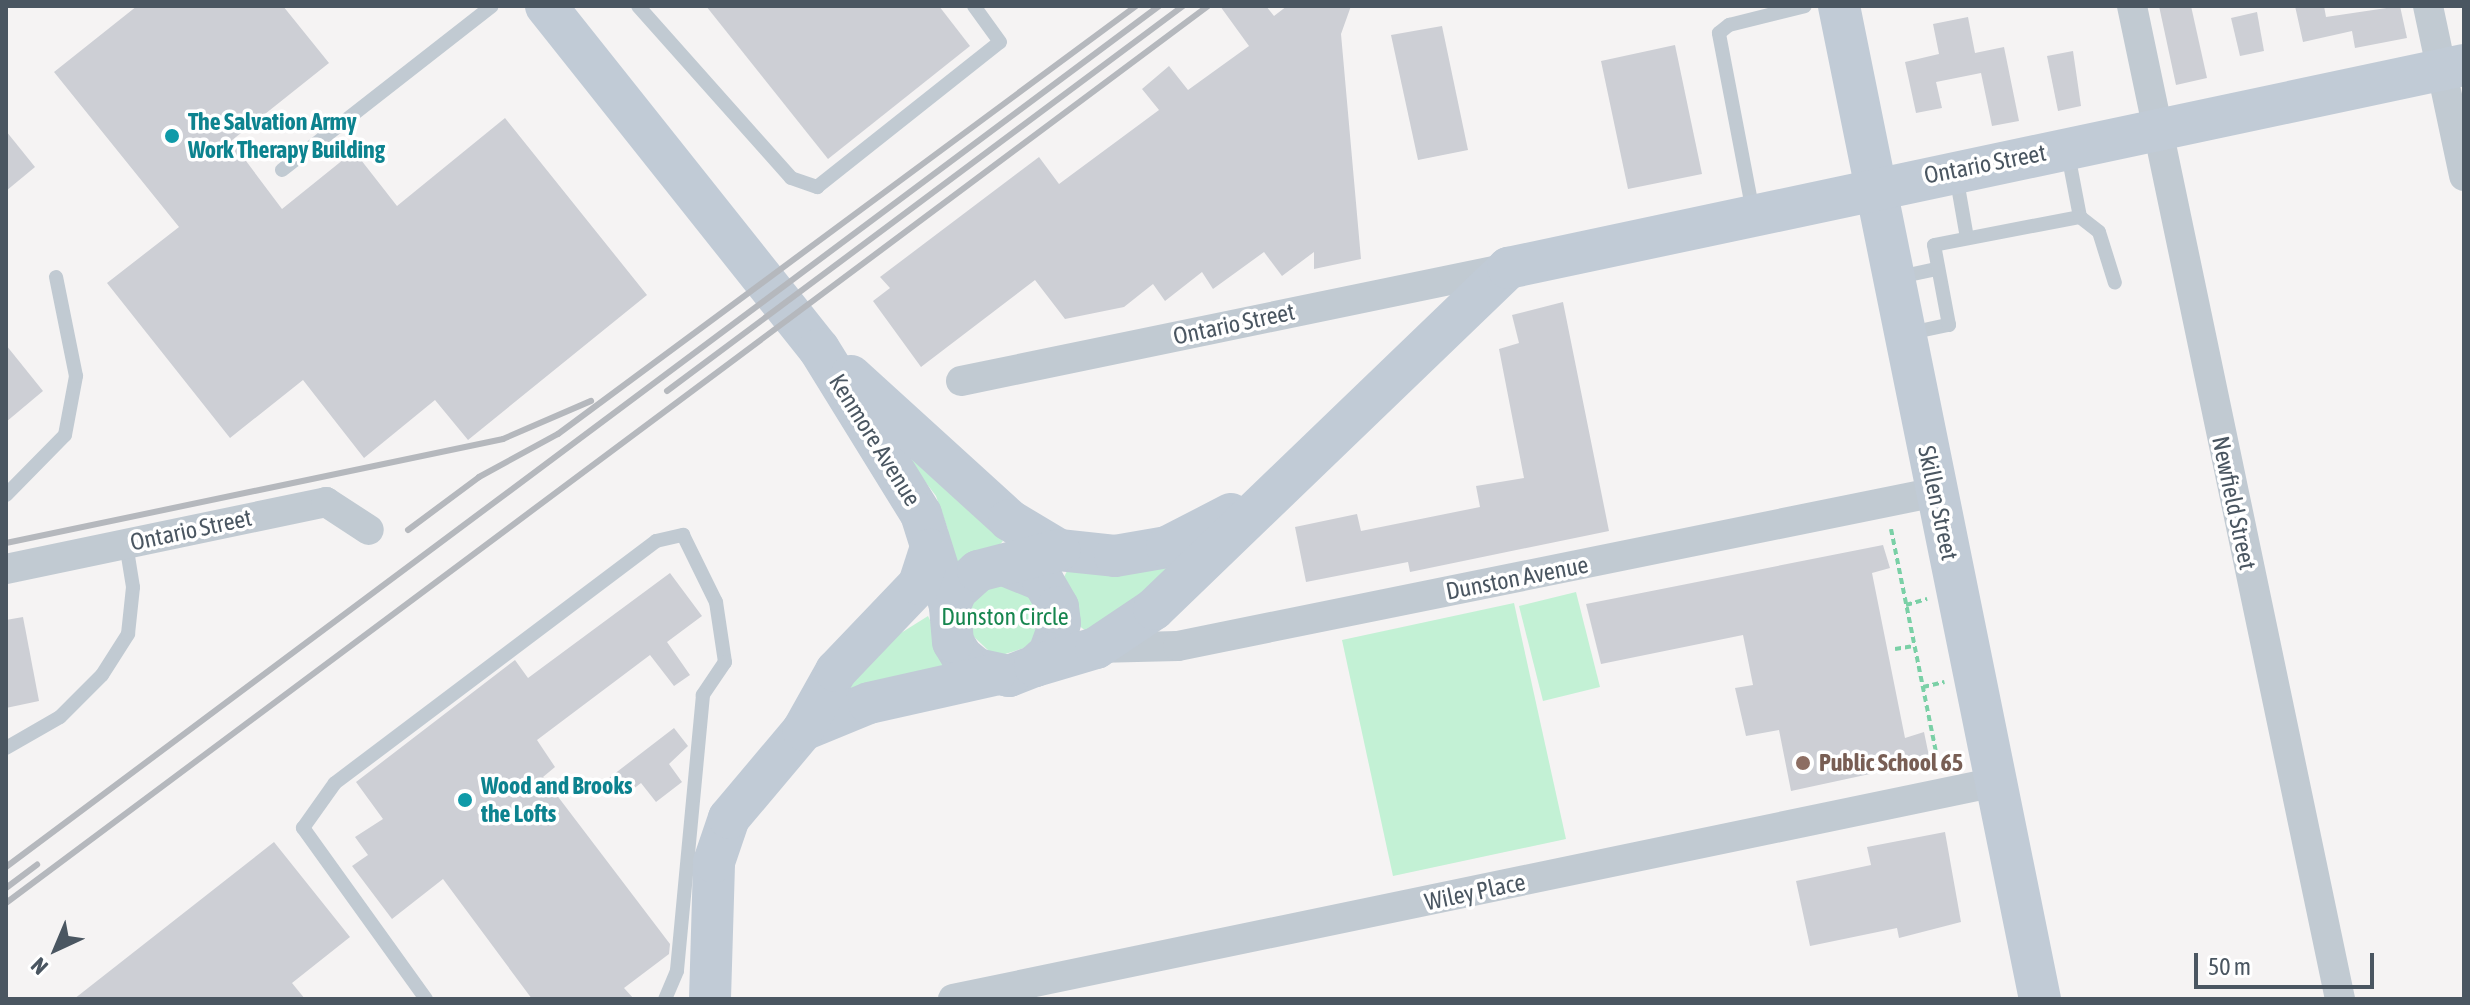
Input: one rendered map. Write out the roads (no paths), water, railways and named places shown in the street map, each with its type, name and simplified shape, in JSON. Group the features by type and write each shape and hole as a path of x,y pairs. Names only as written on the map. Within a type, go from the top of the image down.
{"street":[{"name":"Kenmore Avenue","path":"546,6 819,349 921,514 976,577 1010,521 819,349"},
{"name":"Skillen Street","path":"1839,6 1903,334 2042,999"},
{"name":"Newfield Street","path":"2132,6 2340,999"},
{"path":"2428,6 2453,68 2464,176"},
{"name":"Ontario Street","path":"961,381 1508,268 1753,212 2453,68"},
{"path":"803,730 869,703 1035,666 1096,648 1154,609 1508,268"},
{"path":"710,999 714,862 729,818 803,730 836,671 976,577 1167,547 1209,529 1307,461"},
{"name":"Dunston Avenue","path":"1096,648 1178,646 1936,492"},
{"name":"Ontario Street","path":"6,569 326,502 369,530"},
{"path":"976,577 1060,623 1056,639 1035,666"},
{"path":"976,577 953,642 962,657 994,675"},
{"name":"Wiley Place","path":"953,999 1996,782"}],"lane":[{"path":"282,170 492,6"},
{"path":"638,6 791,178 817,187 1000,42 974,6"},
{"path":"1753,212 1719,33 1729,25 1805,6"},
{"path":"2067,148 2080,217 2099,232 2115,283"},
{"path":"1955,170 1967,238"},
{"path":"1903,334 1949,325 1934,245 2080,217"},
{"path":"1892,278 1938,269"},
{"path":"6,495 65,435 76,376 56,277"},
{"path":"426,999 303,828 335,783 656,541 683,535 716,602 725,662 703,695 677,971 665,999"},
{"path":"6,748 60,717 102,675 128,634 133,587 126,544"}],"railway":[{"path":"408,530 479,477 558,434 1136,6"},
{"path":"6,867 1159,6"},
{"path":"667,391 1183,6"},
{"path":"6,903 1208,6"},
{"path":"6,543 503,439 591,401"},
{"path":"6,888 37,865"}],"place":[{"name":"The Salvation Army Work Therapy Building","path":"172,136"},
{"name":"Public School 65","path":"1803,763"},
{"name":"Wood and Brooks the Lofts","path":"465,800"}],"park label":[{"name":"Dunston Circle","path":"1005,617"}]}
